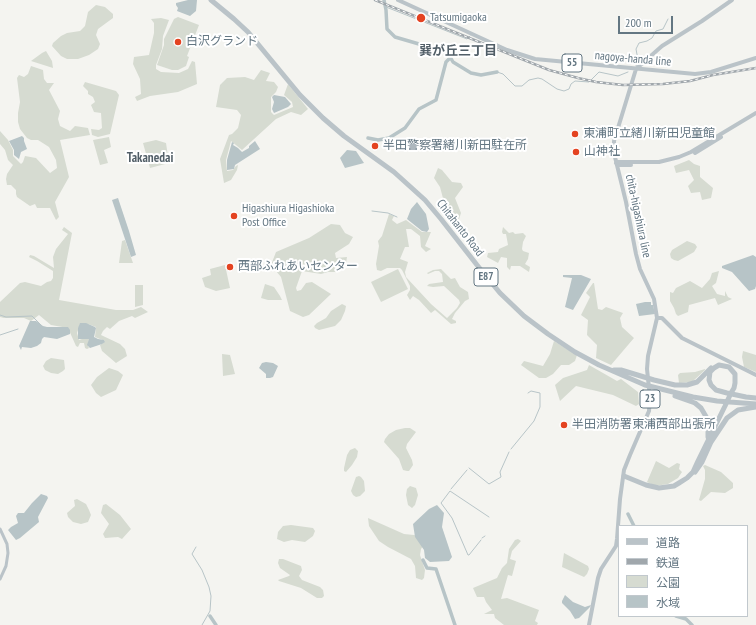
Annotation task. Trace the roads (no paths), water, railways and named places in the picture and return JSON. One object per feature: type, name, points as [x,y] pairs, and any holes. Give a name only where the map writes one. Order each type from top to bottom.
[{"type":"highway","name":"Chitahanto Road","points":[[211,0],[248,32],[311,107],[346,136],[395,170],[426,198],[447,222],[490,277],[526,314],[576,350],[614,370],[645,383]]},
{"type":"highway","name":"Chitahanto Road","points":[[216,0],[250,30],[312,105],[346,136]]},
{"type":"highway","name":"Chitahanto Road","points":[[352,140],[394,172],[424,200],[449,228],[488,279],[524,316],[575,352],[625,377],[645,383]]},
{"type":"highway","points":[[624,476],[646,488],[660,490],[673,488],[688,479],[694,472],[710,441],[736,384],[736,375],[731,366],[723,363],[714,365],[702,378],[692,384],[653,386]]},
{"type":"highway","points":[[732,393],[735,383],[735,374],[725,365],[719,365],[710,372],[709,380],[711,385],[716,390],[756,398]]},
{"type":"highway","points":[[645,383],[695,403],[701,408],[708,420],[710,441]]},
{"type":"highway","points":[[645,383],[707,397],[756,402]]},
{"type":"highway","points":[[710,441],[724,421],[732,413],[738,410],[756,407]]},
{"type":"main road","name":"nagoya-handa line","points":[[398,0],[479,37],[526,56],[551,61],[686,74],[703,74],[756,58]]},
{"type":"main road","points":[[636,69],[662,46],[732,0]]},
{"type":"main road","name":"chita-higashiura line","points":[[636,69],[614,141],[614,153],[626,202],[637,261],[654,299],[657,318]]},
{"type":"main road","points":[[616,163],[659,162],[679,157],[691,152],[756,114]]},
{"type":"main road","points":[[657,318],[662,318],[682,338],[756,375]]},
{"type":"main road","name":"23","points":[[618,525],[620,499],[627,462],[649,411],[650,398],[647,369],[648,356],[657,318]]},
{"type":"main road","name":"23","points":[[589,625],[600,573],[614,550],[618,526]]},
{"type":"main road","points":[[0,529],[7,544],[8,553],[7,563],[0,579]]},
{"type":"water","points":[[188,0],[197,0],[196,11],[190,16],[177,11],[178,8],[176,5],[176,3]]},
{"type":"water","points":[[274,95],[285,97],[291,104],[288,107],[274,113],[272,109],[274,102],[272,97]]},
{"type":"water","points":[[22,136],[27,149],[21,152],[19,159],[14,155],[14,150],[9,141]]},
{"type":"water","points":[[255,141],[260,149],[235,165],[234,169],[227,170],[227,160],[232,142],[234,143],[233,145],[242,152],[249,148],[249,146]]},
{"type":"water","points":[[347,150],[356,151],[364,163],[345,168],[340,158]]},
{"type":"water","points":[[118,198],[136,255],[131,257],[112,200]]},
{"type":"water","points":[[417,202],[426,214],[429,229],[427,232],[422,231],[407,219],[411,209]]},
{"type":"water","points":[[753,255],[756,257],[756,286],[755,289],[749,291],[732,272],[722,268],[722,266]]},
{"type":"water","points":[[563,275],[581,275],[591,279],[573,310],[565,307],[572,278],[563,277]]},
{"type":"water","points":[[651,302],[655,314],[639,316],[636,304]]},
{"type":"water","points":[[30,321],[36,321],[47,327],[68,327],[70,334],[57,339],[44,337],[41,343],[37,346],[31,348],[22,347],[21,350],[19,346]]},
{"type":"water","points":[[80,323],[86,323],[95,327],[94,337],[104,340],[105,342],[90,348],[87,345],[89,339],[78,339],[78,328]]},
{"type":"water","points":[[262,363],[273,363],[278,366],[273,377],[266,378],[266,374],[259,368]]},
{"type":"water","points":[[41,494],[47,496],[48,498],[38,517],[39,522],[16,540],[8,530],[18,523],[16,516],[18,513],[24,513]]},
{"type":"water","points":[[437,505],[444,513],[442,527],[452,557],[449,561],[430,562],[425,558],[424,550],[415,537],[413,524],[429,509]]},
{"type":"water","points":[[565,595],[573,602],[585,607],[591,605],[579,618],[575,619],[562,603]]},
{"type":"waterway","points":[[384,0],[387,29],[395,37],[443,51],[449,55],[453,62],[471,73],[481,75],[497,72]]},
{"type":"waterway","points":[[386,7],[467,39],[470,36]]},
{"type":"waterway","points":[[636,66],[638,60],[636,49],[639,43],[647,41],[652,38],[656,31],[663,29],[668,19]]},
{"type":"waterway","points":[[368,138],[378,140],[389,138],[405,128],[419,109],[436,100],[446,62],[450,58]]},
{"type":"waterway","points":[[497,72],[503,74],[515,86],[522,86],[529,80],[538,78],[557,89],[564,91],[569,89],[571,84],[575,81],[589,82],[599,72],[618,76],[628,72]]},
{"type":"waterway","points":[[372,211],[388,213],[397,217]]},
{"type":"waterway","points":[[0,315],[6,317],[32,316],[41,325]]},
{"type":"waterway","points":[[0,335],[18,329]]},
{"type":"waterway","points":[[511,449],[534,421],[540,407],[540,393],[531,391],[528,393]]},
{"type":"waterway","points":[[469,468],[489,484],[501,477],[500,472],[509,452]]},
{"type":"waterway","points":[[451,489],[467,470]]},
{"type":"waterway","points":[[481,540],[468,555],[452,518],[441,503],[450,491],[489,517]]},
{"type":"waterway","points":[[628,514],[634,525]]},
{"type":"waterway","points":[[196,547],[192,554],[202,570],[211,596],[210,611],[202,625]]},
{"type":"waterway","points":[[423,560],[427,568],[436,569],[455,625]]},
{"type":"waterway","points":[[210,616],[216,625]]},
{"type":"waterway","points":[[679,617],[686,619],[692,625]]},
{"type":"railway","points":[[375,0],[549,70],[596,82],[623,85],[663,84],[690,81],[713,75],[756,68]]},
{"type":"place","name":"Tatsumigaoka","points":[[421,18]]},
{"type":"place","name":"白沢グランド","points":[[178,42]]},
{"type":"place","name":"東浦町立緒川新田児童館","points":[[575,134]]},
{"type":"place","name":"半田警察署緒川新田駐在所","points":[[375,146]]},
{"type":"place","name":"山神社","points":[[576,152]]},
{"type":"place","name":"Higashiura Higashioka Post Office","points":[[234,216]]},
{"type":"place","name":"西部ふれあいセンター","points":[[230,267]]},
{"type":"place","name":"半田消防署東浦西部出張所","points":[[564,425]]},
{"type":"district","name":"巽が丘三丁目","points":[[458,51]]},
{"type":"district","name":"Takanedai","points":[[150,158]]}]
